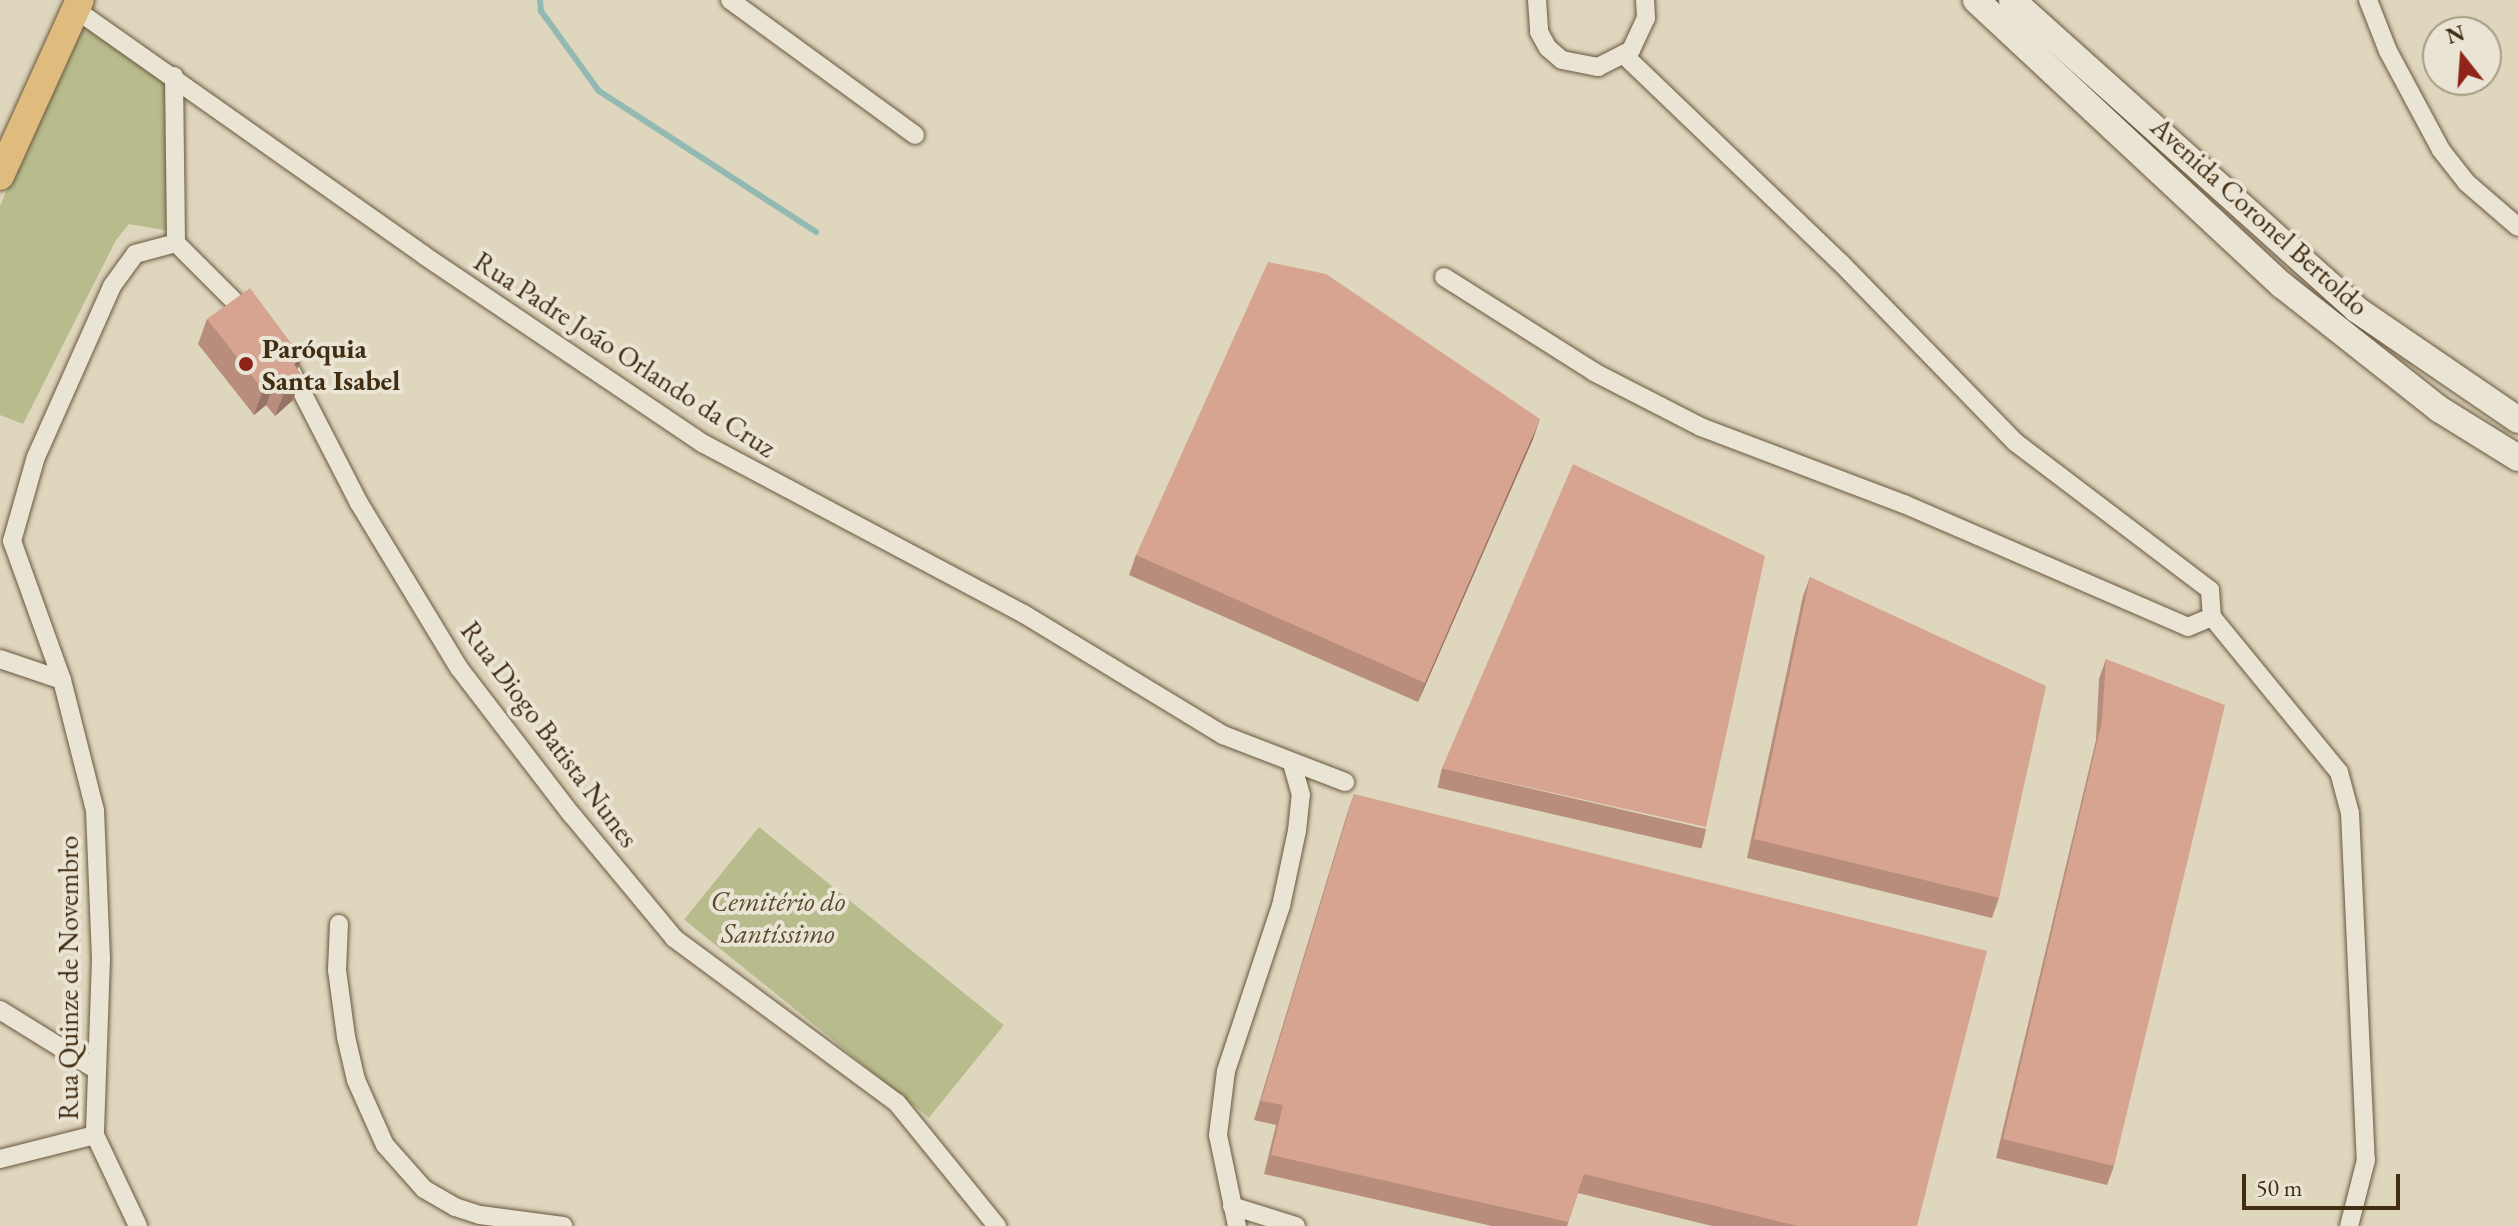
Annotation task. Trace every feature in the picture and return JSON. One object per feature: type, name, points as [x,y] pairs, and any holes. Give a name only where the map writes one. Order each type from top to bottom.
[{"type":"main road","points":[[0,176],[78,5]]},
{"type":"street","points":[[730,0],[915,135]]},
{"type":"street","points":[[1537,0],[1539,32],[1562,60],[1598,67],[1624,55],[1641,35],[1645,0]]},
{"type":"street","name":"Avenida Coronel Bertoldo","points":[[1976,0],[2282,285],[2439,409],[2518,458]]},
{"type":"street","name":"Avenida Coronel Bertoldo","points":[[2012,0],[2356,309],[2518,420]]},
{"type":"street","points":[[2368,0],[2388,51],[2441,150],[2467,183],[2518,227]]},
{"type":"street","name":"Rua Padre João Orlando da Cruz","points":[[78,5],[425,256],[704,444],[1024,614],[1223,735],[1345,782]]},
{"type":"street","points":[[2053,70],[2070,50]]},
{"type":"street","points":[[1624,55],[1840,262],[2015,442],[2210,590],[2212,617],[2324,752],[2346,792],[2366,1160],[2349,1226]]},
{"type":"street","points":[[6,541],[36,457],[112,286],[135,254],[176,243],[174,76]]},
{"type":"street","name":"Rua Diogo Batista Nunes","points":[[176,243],[269,339],[314,407],[359,503],[459,668],[674,938],[897,1103],[924,1129],[997,1226]]},
{"type":"street","points":[[1444,277],[1594,372],[1701,427],[1904,504],[2188,627],[2212,617]]},
{"type":"street","name":"Rua Quinze de Novembro","points":[[6,541],[62,680],[95,810],[100,856],[95,1135],[138,1226]]},
{"type":"street","points":[[0,659],[62,680]]},
{"type":"street","points":[[1237,1226],[1218,1135],[1224,1087],[1291,861],[1301,795],[1292,763]]},
{"type":"street","points":[[339,924],[337,970],[346,1037],[369,1114],[391,1153],[424,1189],[455,1207],[480,1215],[563,1226]]},
{"type":"street","points":[[0,1010],[95,1069]]},
{"type":"street","points":[[0,1159],[95,1135]]},
{"type":"street","points":[[1232,1206],[1296,1226]]},
{"type":"green space","points":[[80,20],[172,77],[170,231],[129,224],[116,240],[23,424],[0,415],[0,206]]},
{"type":"green space","name":"Cemitério do Santíssimo","points":[[759,827],[1004,1025],[929,1118],[684,919]]},
{"type":"building","points":[[1268,262],[1326,274],[1540,419],[1425,683],[1136,555]]},
{"type":"building","points":[[250,288],[302,358],[294,364],[302,375],[285,391],[275,380],[263,390],[207,319]]},
{"type":"building","points":[[1573,464],[1765,556],[1706,827],[1442,768]]},
{"type":"building","points":[[1810,577],[2046,686],[1999,898],[1754,839]]},
{"type":"building","points":[[2106,659],[2225,705],[2114,1166],[2003,1139],[2102,721]]},
{"type":"building","points":[[1354,794],[1987,951],[1917,1226],[1798,1226],[1584,1174],[1568,1222],[1271,1155],[1283,1105],[1261,1101]]},
{"type":"waterway","points":[[540,0],[541,11],[599,91],[816,232]]},
{"type":"place","name":"Paróquia Santa Isabel","points":[[246,364]]}]
